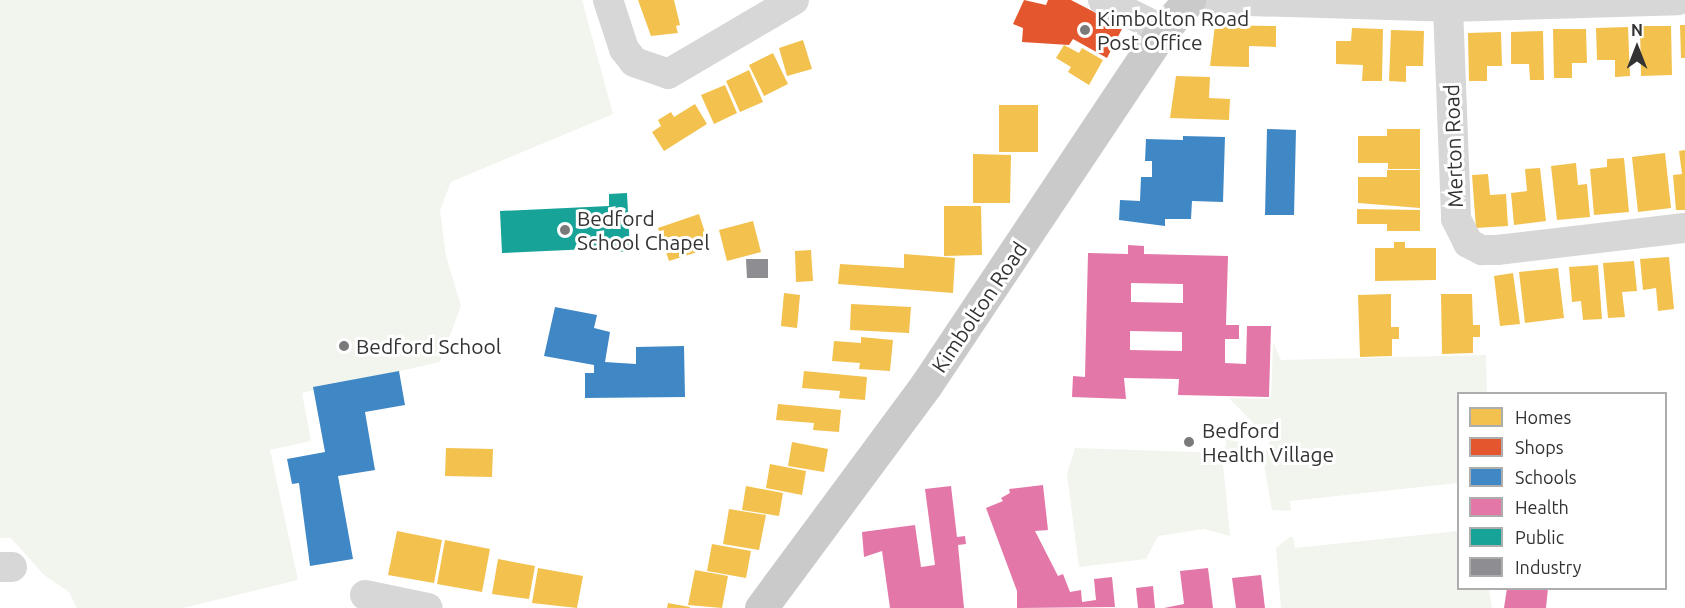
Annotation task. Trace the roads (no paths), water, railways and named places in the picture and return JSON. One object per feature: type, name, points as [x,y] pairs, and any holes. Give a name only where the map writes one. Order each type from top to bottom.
[{"type":"main road","name":"Kimbolton Road","points":[[761,608],[926,385],[1163,30],[1189,0]]},
{"type":"street","points":[[608,0],[624,49],[634,62],[668,74],[794,0]]},
{"type":"street","points":[[1103,0],[1163,30]]},
{"type":"street","points":[[1217,0],[1448,7],[1678,0]]},
{"type":"street","name":"Merton Road","points":[[1448,7],[1456,219],[1468,243],[1482,250],[1497,250],[1685,228]]},
{"type":"street","points":[[366,596],[428,608]]},
{"type":"place","name":"Kimbolton Road Post Office","points":[[1085,30]]},
{"type":"place","name":"Bedford School Chapel","points":[[565,230]]},
{"type":"place","name":"Bedford School","points":[[344,346]]},
{"type":"place","name":"Bedford Health Village","points":[[1189,442]]}]
